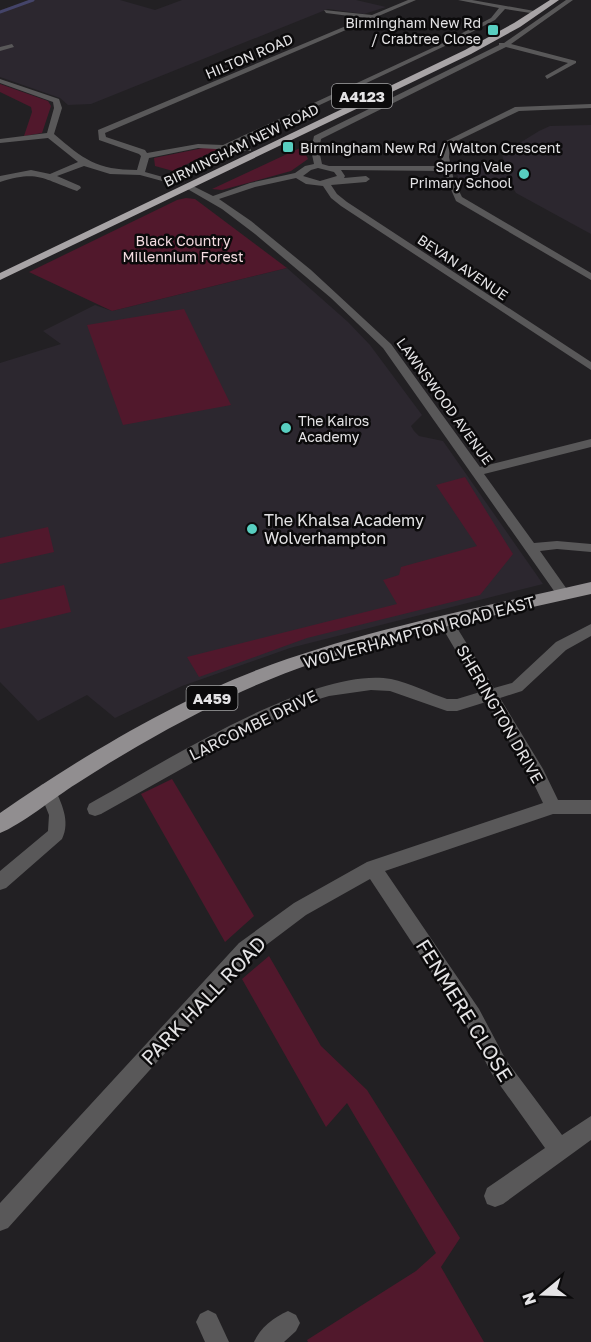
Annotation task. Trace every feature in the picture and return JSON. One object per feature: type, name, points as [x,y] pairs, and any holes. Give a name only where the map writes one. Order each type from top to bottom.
[{"type":"highway","name":"BIRMINGHAM NEW ROAD","points":[[0,277],[490,41],[533,12],[545,0]]},
{"type":"highway","name":"BIRMINGHAM NEW ROAD","points":[[0,267],[449,55],[555,0]]},
{"type":"highway","points":[[174,183],[188,187]]},
{"type":"main road","name":"WOLVERHAMPTON ROAD EAST","points":[[0,824],[47,790],[120,747],[232,688],[303,662],[446,622],[591,588]]},
{"type":"street","name":"HILTON ROAD","points":[[145,156],[141,152],[102,138],[101,132],[413,0]]},
{"type":"street","points":[[461,0],[533,12]]},
{"type":"street","points":[[318,166],[315,150],[317,138],[505,45],[527,32],[570,0]]},
{"type":"street","points":[[226,146],[445,44],[493,19],[504,7]]},
{"type":"street","points":[[326,11],[372,17]]},
{"type":"street","points":[[490,41],[574,62],[548,74]]},
{"type":"street","points":[[0,49],[12,45]]},
{"type":"street","points":[[0,81],[56,101],[58,105],[50,135]]},
{"type":"street","points":[[591,105],[535,107],[506,113],[447,143],[444,151],[447,169],[456,195],[465,203],[591,277]]},
{"type":"street","points":[[0,141],[50,135],[83,163],[107,173],[140,173],[174,183]]},
{"type":"street","points":[[140,173],[145,156],[186,147],[226,146],[248,149]]},
{"type":"street","points":[[51,176],[83,163]]},
{"type":"street","points":[[214,198],[253,185],[299,175],[303,169],[318,166],[447,169]]},
{"type":"street","points":[[331,182],[341,174],[332,168]]},
{"type":"street","points":[[0,180],[26,171],[38,171],[77,188]]},
{"type":"street","points":[[299,175],[306,182],[375,179]]},
{"type":"street","points":[[439,180],[450,180]]},
{"type":"street","name":"BEVAN AVENUE","points":[[331,182],[334,196],[344,204],[591,368]]},
{"type":"street","name":"LAWNSWOOD AVENUE","points":[[188,187],[214,198],[251,226],[357,315],[390,349],[564,595]]},
{"type":"street","points":[[477,472],[591,443]]},
{"type":"street","points":[[531,548],[557,545],[591,548]]},
{"type":"street","name":"SHERINGTON DRIVE","points":[[446,622],[537,774],[553,807]]},
{"type":"street","name":"LARCOMBE DRIVE","points":[[95,809],[213,743],[304,698],[328,690],[371,684],[391,685],[447,705],[457,705],[490,697],[517,687],[548,657],[591,629]]},
{"type":"street","points":[[0,882],[56,834],[57,815],[47,790]]},
{"type":"street","name":"PARK HALL ROAD","points":[[0,1220],[246,949],[300,909],[373,868],[419,851],[553,807],[591,807]]},
{"type":"street","name":"FENMERE CLOSE","points":[[373,868],[472,1016],[499,1067],[560,1150]]},
{"type":"street","points":[[495,1196],[591,1127]]},
{"type":"street","points":[[266,1342],[288,1323]]},
{"type":"shaded area","points":[[33,0],[120,0],[155,10],[182,0],[356,0],[386,7],[364,14],[328,9],[91,104],[68,105],[60,98],[0,77],[0,10]]},
{"type":"shaded area","name":"Spring Vale Primary School","points":[[591,125],[591,234],[516,193],[510,183],[460,184],[455,166],[505,166],[502,154],[539,131],[550,126]]},
{"type":"shaded area","name":"The Khalsa Academy Wolverhampton","points":[[287,268],[348,322],[370,345],[422,415],[411,426],[414,431],[419,436],[443,441],[543,584],[290,648],[182,686],[115,718],[87,695],[38,721],[0,682],[0,363],[61,344],[43,331],[95,305],[112,311]]},
{"type":"green space","points":[[0,84],[48,101],[51,106],[42,133],[24,136],[32,112],[31,107],[0,92]]},
{"type":"green space","name":"Black Country Millennium Forest","points":[[302,147],[308,159],[291,171],[222,190],[212,189]]},
{"type":"green space","points":[[203,148],[220,148],[173,171],[155,166],[154,158]]},
{"type":"green space","name":"Black Country Millennium Forest","points":[[195,199],[287,268],[112,311],[29,272],[177,200]]},
{"type":"green space","points":[[184,309],[231,405],[123,425],[87,325]]},
{"type":"green space","points":[[465,477],[513,554],[480,595],[307,638],[199,677],[187,657],[397,604],[383,580],[399,575],[401,567],[477,546],[436,485]]},
{"type":"green space","points":[[48,527],[54,552],[0,564],[0,538]]},
{"type":"green space","points":[[64,585],[71,612],[0,629],[0,600]]},
{"type":"green space","points":[[172,779],[254,916],[225,942],[141,794]]},
{"type":"green space","points":[[269,956],[321,1046],[367,1090],[460,1238],[441,1267],[484,1342],[308,1342],[307,1340],[416,1271],[436,1253],[347,1103],[326,1127],[242,979]]},
{"type":"waterway","points":[[0,12],[33,0]]},
{"type":"place","name":"Birmingham New Rd / Crabtree Close","points":[[493,30]]},
{"type":"place","name":"Birmingham New Rd / Walton Crescent","points":[[288,147]]},
{"type":"place","name":"Spring Vale Primary School","points":[[524,174]]},
{"type":"place","name":"The Kairos Academy","points":[[286,428]]},
{"type":"place","name":"The Khalsa Academy Wolverhampton","points":[[252,529]]}]
